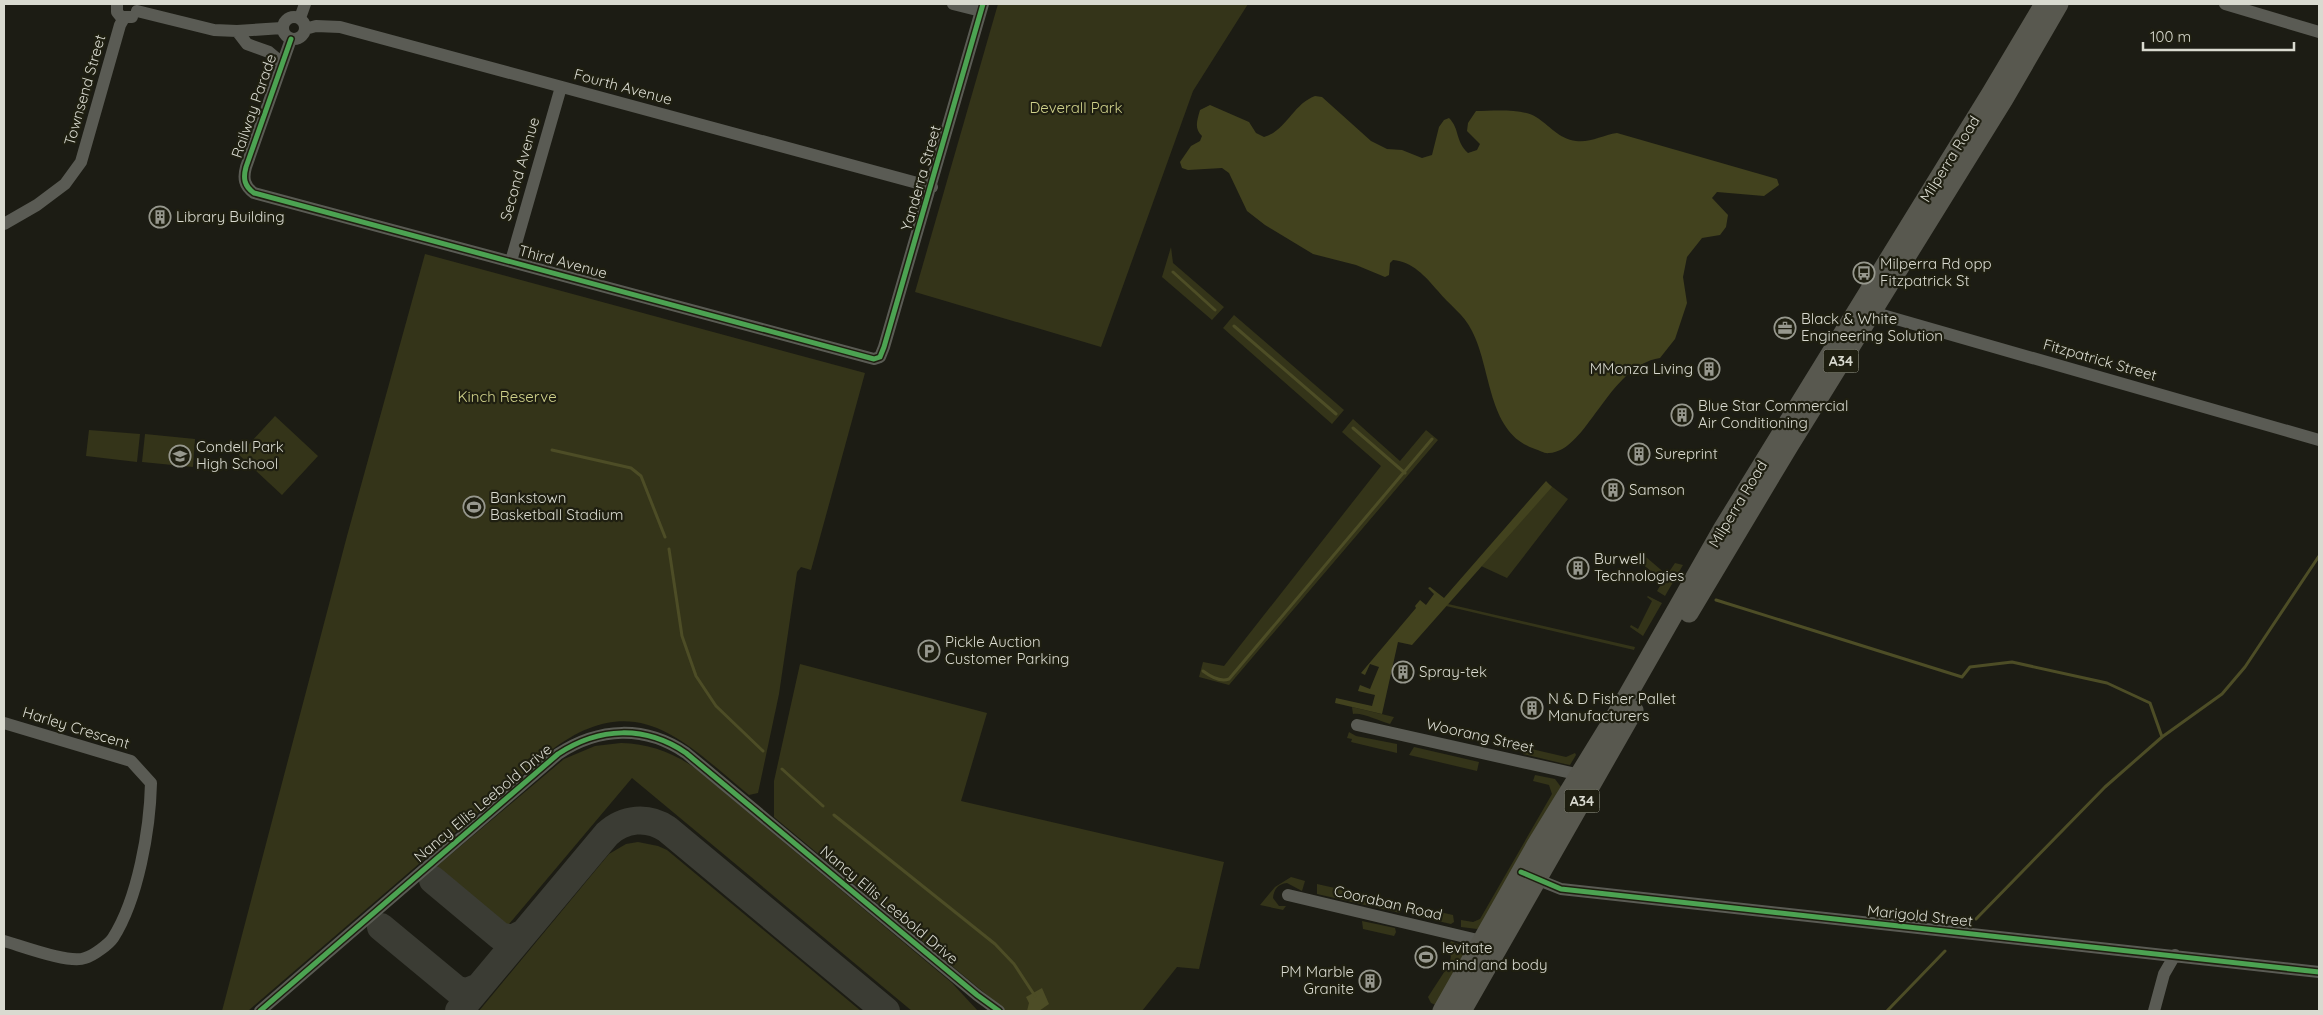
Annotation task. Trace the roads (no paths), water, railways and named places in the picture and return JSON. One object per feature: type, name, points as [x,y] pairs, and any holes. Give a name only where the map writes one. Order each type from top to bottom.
[{"type":"highway","name":"Milperra Road","points":[[1588,777],[1723,528],[2044,4]]},
{"type":"highway","name":"Milperra Road","points":[[1462,1011],[1530,876],[1588,777],[1739,528],[2004,99],[2059,4]]},
{"type":"highway","name":"Milperra Road","points":[[1442,1011],[1482,941],[1530,876]]},
{"type":"street","points":[[116,4],[118,15],[124,18],[131,18],[137,7],[200,27],[237,31],[282,28]]},
{"type":"street","points":[[303,23],[293,16],[286,19],[282,28],[285,35],[291,39],[300,37],[303,23],[305,4]]},
{"type":"street","points":[[953,4],[982,8]]},
{"type":"street","points":[[2225,4],[2319,32]]},
{"type":"street","name":"Yanderra Street","points":[[879,358],[882,354],[932,187],[982,8]]},
{"type":"street","name":"Townsend Street","points":[[4,224],[37,205],[66,184],[81,162],[120,26],[124,18]]},
{"type":"street","name":"Fourth Avenue","points":[[303,23],[316,26],[340,27],[932,187]]},
{"type":"street","points":[[237,31],[247,44],[269,52],[282,64]]},
{"type":"street","name":"Railway Parade","points":[[244,181],[246,167],[291,39]]},
{"type":"street","name":"Second Avenue","points":[[511,261],[561,87]]},
{"type":"street","name":"Third Avenue","points":[[244,181],[250,190],[259,195],[511,261],[868,359],[879,358]]},
{"type":"street","name":"Fitzpatrick Street","points":[[1872,312],[2319,440]]},
{"type":"street","name":"Harley Crescent","points":[[4,723],[131,761],[151,784],[150,820],[134,885],[129,904],[112,940],[85,958],[59,957],[4,941]]},
{"type":"street","name":"Woorang Street","points":[[1357,725],[1588,777]]},
{"type":"street","name":"Nancy Ellis Leebold Drive","points":[[260,1011],[558,754],[589,737],[626,732],[658,738],[686,753],[977,996],[999,1011]]},
{"type":"street","name":"Marigold Street","points":[[1530,876],[1561,889],[2319,972]]},
{"type":"street","name":"Cooraban Road","points":[[1288,896],[1482,941]]},
{"type":"street","points":[[2154,1011],[2164,974],[2175,956]]},
{"type":"street","name":"Nancy Ellis Leebold Drive","points":[[977,996],[985,1011]]},
{"type":"waterway","points":[[1173,272],[1215,310]]},
{"type":"waterway","points":[[1234,326],[1336,414]]},
{"type":"waterway","points":[[1353,428],[1405,473]]},
{"type":"waterway","points":[[1203,671],[1216,678],[1229,679],[1432,439]]},
{"type":"waterway","points":[[552,450],[631,468],[641,476],[665,537]]},
{"type":"waterway","points":[[669,549],[682,636],[696,676],[716,706],[763,751]]},
{"type":"waterway","points":[[1976,919],[2105,787],[2162,737],[2222,694],[2245,667],[2319,556]]},
{"type":"waterway","points":[[1716,600],[1962,677],[1970,667],[2012,662],[2107,683],[2150,703],[2162,737]]},
{"type":"waterway","points":[[782,769],[823,806]]},
{"type":"waterway","points":[[834,815],[995,944],[1014,964],[1035,996]]},
{"type":"waterway","points":[[1887,1011],[1945,951]]},
{"type":"place","name":"Library Building","points":[[160,217]]},
{"type":"place","name":"Milperra Rd opp Fitzpatrick St","points":[[1864,273]]},
{"type":"place","name":"Black & White Engineering Solution","points":[[1785,328]]},
{"type":"place","name":"MMonza Living","points":[[1709,369]]},
{"type":"place","name":"Blue Star Commercial Air Conditioning","points":[[1682,415]]},
{"type":"place","name":"Sureprint","points":[[1639,454]]},
{"type":"place","name":"Condell Park High School","points":[[180,456]]},
{"type":"place","name":"Samson","points":[[1613,490]]},
{"type":"place","name":"Bankstown Basketball Stadium","points":[[474,507]]},
{"type":"place","name":"Burwell Technologies","points":[[1578,568]]},
{"type":"place","name":"Pickle Auction Customer Parking","points":[[929,651]]},
{"type":"place","name":"Spray-tek","points":[[1403,672]]},
{"type":"place","name":"N & D Fisher Pallet Manufacturers","points":[[1532,708]]},
{"type":"place","name":"levitate mind and body","points":[[1426,957]]},
{"type":"place","name":"PM Marble Granite","points":[[1370,981]]},
{"type":"park label","name":"Deverall Park","points":[[1076,108]]},
{"type":"park label","name":"Kinch Reserve","points":[[507,397]]}]
